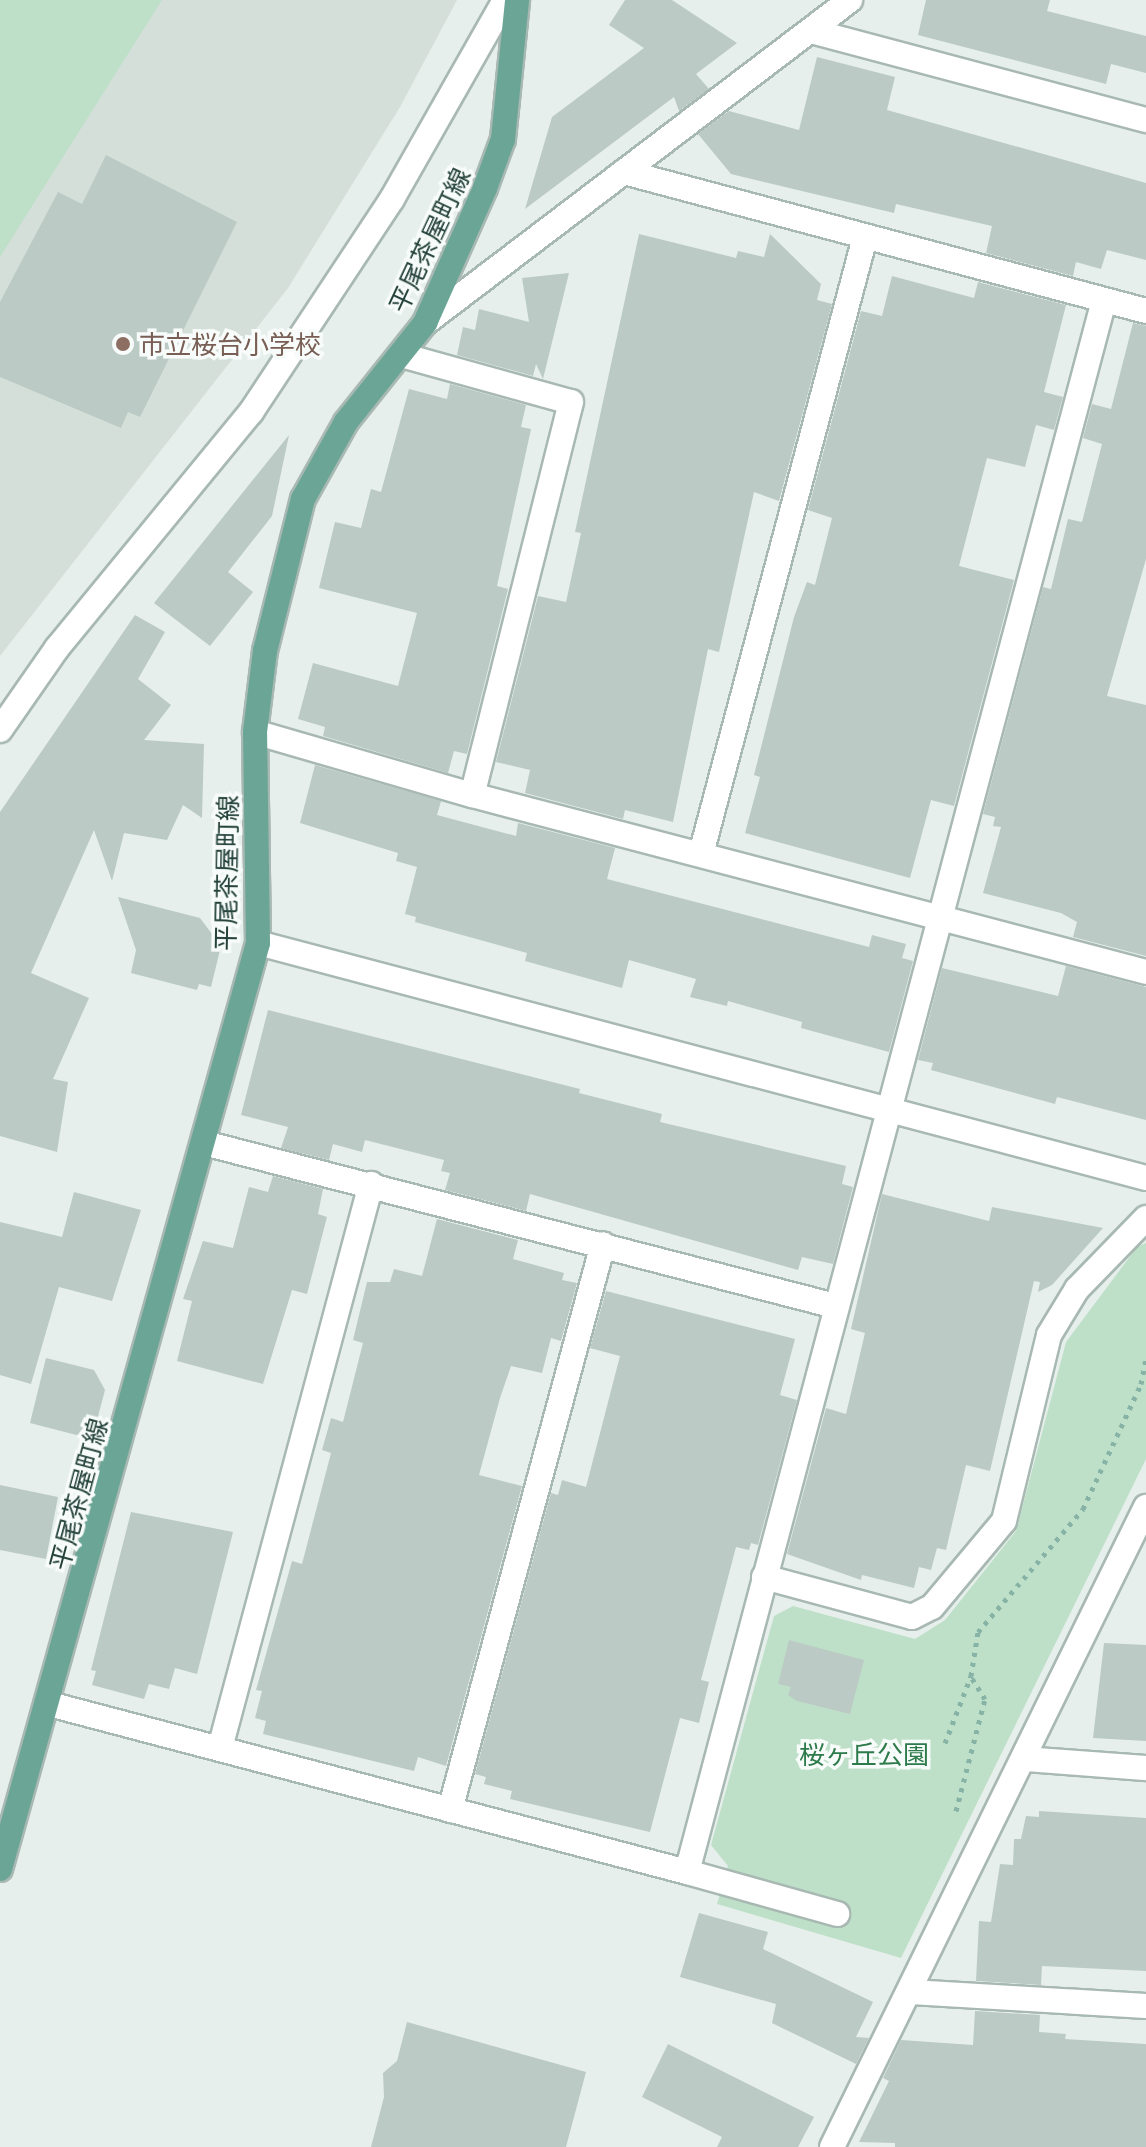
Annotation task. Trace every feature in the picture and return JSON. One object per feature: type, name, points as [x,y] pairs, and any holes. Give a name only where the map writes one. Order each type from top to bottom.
[{"type":"main road","name":"平尾茶屋町線","points":[[0,1869],[49,1704],[258,943],[255,732],[265,651],[303,499],[346,422],[425,323],[503,139],[517,0]]},
{"type":"street","points":[[0,730],[57,648],[251,412],[392,199],[505,0]]},
{"type":"street","points":[[425,323],[850,0]]},
{"type":"street","points":[[811,31],[1146,120]]},
{"type":"street","points":[[624,172],[1146,311]]},
{"type":"street","points":[[701,854],[865,237]]},
{"type":"street","points":[[687,1872],[1104,300]]},
{"type":"street","points":[[401,355],[571,402],[472,795]]},
{"type":"street","points":[[255,732],[472,795],[1146,972]]},
{"type":"street","points":[[258,943],[1146,1178]]},
{"type":"street","points":[[204,1143],[835,1306]]},
{"type":"street","points":[[220,1748],[371,1184]]},
{"type":"street","points":[[764,1577],[912,1617],[932,1607],[1004,1521],[1049,1335],[1077,1289],[1146,1218]]},
{"type":"street","points":[[450,1810],[603,1244]]},
{"type":"street","points":[[832,2147],[1140,1533],[1146,1507]]},
{"type":"street","points":[[49,1704],[837,1914]]},
{"type":"street","points":[[1025,1759],[1146,1768]]},
{"type":"street","points":[[911,1992],[1146,2006]]},
{"type":"path","points":[[945,1743],[971,1676],[978,1632],[1083,1509],[1141,1384],[1146,1358]]},
{"type":"path","points":[[971,1676],[985,1699],[953,1822],[983,1846]]},
{"type":"shaded area","name":"市立桜台小学校","points":[[0,0],[457,0],[400,107],[288,288],[0,656]]},
{"type":"green space","points":[[0,0],[162,0],[0,257]]},
{"type":"green space","name":"桜ヶ丘公園","points":[[1146,1243],[1146,1459],[901,1958],[717,1904],[728,1866],[711,1845],[774,1616],[793,1606],[915,1639],[945,1620],[1016,1531],[1066,1342],[1137,1247]]},
{"type":"building","points":[[625,0],[672,0],[737,43],[696,74],[709,89],[679,111],[674,97],[525,209],[552,117],[644,48],[609,25]]},
{"type":"building","points":[[926,0],[1050,0],[1047,11],[1146,36],[1146,73],[1111,64],[1106,84],[918,35]]},
{"type":"building","points":[[817,57],[895,77],[887,110],[1146,183],[1146,260],[1107,250],[1101,269],[1076,262],[1073,276],[986,253],[992,226],[896,204],[894,213],[731,174],[698,134],[729,111],[799,130]]},
{"type":"building","points":[[106,155],[237,222],[140,417],[128,412],[121,428],[0,377],[0,302],[58,192],[82,204]]},
{"type":"building","points":[[639,234],[736,258],[738,251],[764,257],[770,234],[821,284],[817,300],[832,304],[779,501],[754,492],[719,652],[708,649],[673,822],[625,810],[623,819],[525,793],[530,770],[496,762],[538,596],[566,602],[581,533],[575,532]]},
{"type":"building","points":[[569,273],[543,379],[536,364],[533,376],[457,355],[463,327],[475,330],[479,309],[529,322],[522,278]]},
{"type":"building","points":[[892,276],[974,298],[978,282],[1066,305],[1044,392],[1063,397],[1054,430],[1036,425],[1025,467],[987,458],[959,566],[1014,580],[954,806],[931,800],[910,878],[745,833],[760,777],[754,775],[794,617],[807,582],[815,585],[832,518],[808,510],[861,311],[882,316]]},
{"type":"building","points":[[1133,323],[1146,326],[1146,559],[1107,696],[1146,705],[1146,956],[1073,937],[1077,922],[1061,913],[983,893],[1001,827],[993,826],[995,817],[983,814],[1043,587],[1051,589],[1068,519],[1082,522],[1102,444],[1083,438],[1092,404],[1111,409]]},
{"type":"building","points":[[450,384],[526,405],[521,427],[531,429],[497,586],[508,589],[467,754],[454,751],[448,773],[323,736],[325,727],[298,719],[313,663],[398,686],[417,613],[319,588],[335,522],[361,528],[371,489],[381,492],[409,389],[447,399]]},
{"type":"building","points":[[289,435],[272,516],[228,572],[253,592],[210,646],[154,603]]},
{"type":"building","points":[[135,615],[165,632],[138,679],[171,705],[144,740],[204,744],[202,818],[183,805],[167,840],[124,833],[112,881],[94,830],[31,973],[89,998],[53,1079],[68,1082],[57,1152],[0,1136],[0,812]]},
{"type":"building","points":[[315,765],[441,801],[437,815],[516,836],[518,823],[615,848],[607,879],[869,947],[872,935],[906,944],[902,958],[913,961],[889,1052],[801,1028],[802,1022],[728,1001],[727,1006],[690,997],[696,979],[629,960],[622,988],[525,961],[527,953],[415,922],[416,917],[405,914],[417,867],[396,861],[398,853],[300,823]]},
{"type":"building","points":[[118,897],[200,918],[221,946],[211,987],[199,984],[197,990],[131,973],[136,950]]},
{"type":"building","points":[[1066,966],[1146,987],[1146,1120],[1057,1097],[1055,1104],[931,1070],[933,1063],[918,1060],[942,968],[1058,996]]},
{"type":"building","points":[[268,1010],[580,1089],[579,1093],[662,1114],[660,1122],[846,1166],[842,1184],[853,1187],[833,1264],[802,1257],[798,1270],[530,1194],[526,1211],[445,1190],[450,1173],[441,1171],[444,1160],[365,1140],[362,1152],[333,1144],[329,1160],[281,1148],[288,1127],[241,1115]]},
{"type":"building","points":[[273,1176],[323,1189],[318,1214],[327,1217],[307,1294],[292,1290],[263,1384],[177,1361],[192,1301],[183,1299],[203,1241],[233,1248],[249,1187],[268,1192]]},
{"type":"building","points":[[74,1192],[141,1210],[112,1301],[59,1287],[31,1384],[0,1375],[0,1222],[62,1237]]},
{"type":"building","points":[[882,1194],[989,1221],[992,1207],[1103,1228],[1052,1285],[1038,1292],[1040,1282],[1034,1281],[990,1471],[966,1465],[946,1550],[937,1548],[931,1570],[919,1567],[914,1588],[862,1575],[861,1580],[787,1554],[826,1408],[846,1414],[865,1333],[851,1329]]},
{"type":"building","points":[[437,1219],[518,1240],[513,1259],[564,1273],[562,1280],[577,1283],[561,1341],[551,1338],[542,1373],[511,1366],[500,1398],[479,1475],[522,1486],[446,1766],[418,1757],[414,1771],[263,1734],[266,1721],[255,1718],[262,1691],[256,1690],[292,1561],[302,1564],[331,1453],[322,1450],[331,1418],[343,1422],[363,1343],[353,1340],[367,1282],[390,1282],[394,1269],[422,1276]]},
{"type":"building","points":[[606,1291],[795,1339],[780,1395],[797,1400],[758,1545],[751,1543],[749,1550],[736,1547],[701,1680],[709,1682],[699,1723],[680,1718],[650,1832],[510,1799],[512,1791],[484,1784],[486,1777],[475,1774],[551,1493],[558,1495],[562,1480],[586,1487],[620,1356],[590,1348]]},
{"type":"building","points":[[46,1358],[94,1370],[105,1390],[92,1439],[30,1423]]},
{"type":"building","points":[[0,1485],[58,1497],[46,1559],[0,1550]]},
{"type":"building","points":[[131,1512],[233,1532],[197,1674],[175,1668],[169,1689],[149,1684],[144,1699],[92,1685],[96,1671],[91,1670]]},
{"type":"building","points":[[789,1640],[864,1660],[850,1714],[797,1701],[788,1695],[791,1687],[778,1684]]},
{"type":"building","points":[[1104,1643],[1146,1645],[1146,1741],[1093,1738]]},
{"type":"building","points":[[1039,1811],[1146,1818],[1146,1971],[1042,1966],[1041,1985],[976,1981],[979,1921],[991,1922],[1000,1864],[1013,1865],[1014,1839],[1021,1839],[1026,1816],[1039,1817]]},
{"type":"building","points":[[699,1913],[768,1932],[763,1949],[873,2002],[856,2037],[869,2038],[856,2064],[772,2023],[776,2004],[680,1977]]},
{"type":"building","points":[[975,2011],[1040,2015],[1039,2032],[1066,2034],[1065,2039],[1146,2044],[1146,2147],[895,2147],[895,2143],[859,2142],[889,2081],[883,2078],[901,2040],[973,2045]]},
{"type":"building","points":[[407,2022],[586,2072],[566,2147],[371,2147],[384,2097],[383,2073],[397,2061]]},
{"type":"building","points":[[668,2044],[814,2117],[798,2147],[717,2147],[722,2137],[642,2097]]},
{"type":"place","name":"市立桜台小学校","points":[[123,344]]}]
